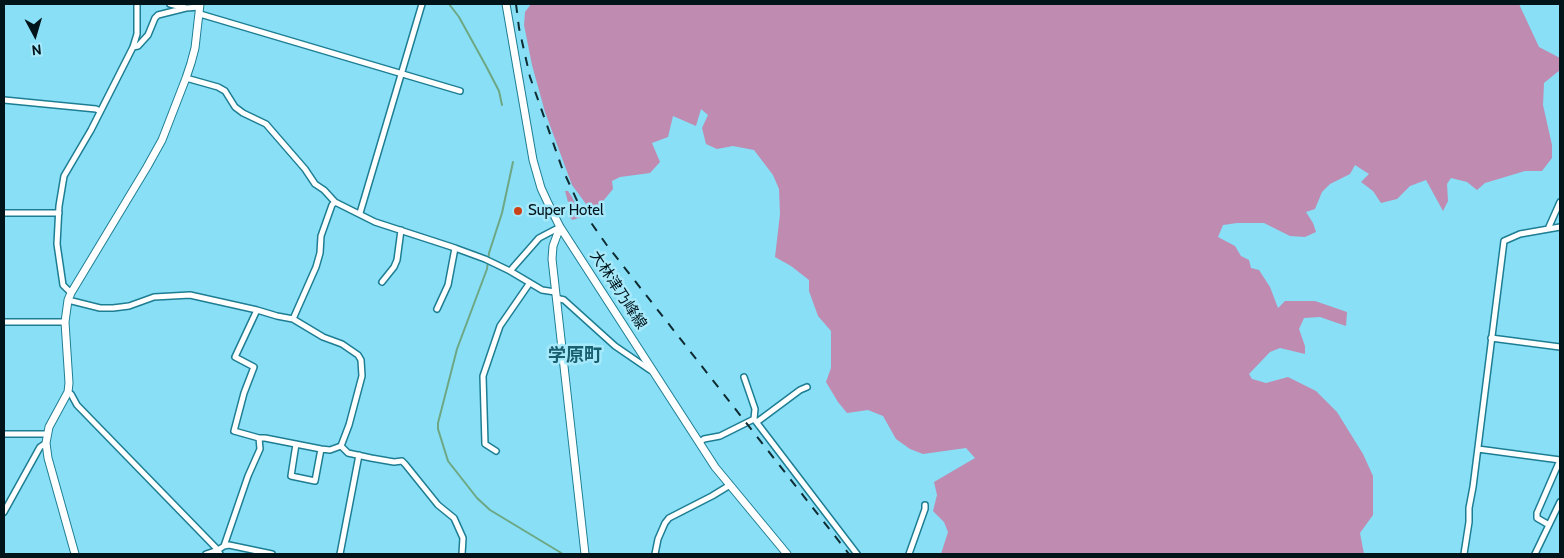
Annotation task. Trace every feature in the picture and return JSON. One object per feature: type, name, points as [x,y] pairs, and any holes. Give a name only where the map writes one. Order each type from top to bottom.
[{"type":"street","points":[[137,4],[137,34],[133,47],[64,176],[57,235],[63,285],[69,297],[100,308],[129,306],[154,297],[190,296],[258,310],[293,319],[323,337],[342,344],[358,355],[361,360],[362,376],[349,425],[341,446],[330,450],[321,449],[259,438],[234,431],[244,393],[254,367],[235,356],[258,310]]},
{"type":"street","points":[[170,4],[186,8],[200,8],[401,74],[460,91]]},
{"type":"street","points":[[360,213],[422,4]]},
{"type":"street","name":"大林津乃峰線","points":[[506,4],[534,160],[541,188],[560,227],[715,466],[787,554]]},
{"type":"street","points":[[133,47],[138,46],[148,35],[158,15],[186,8]]},
{"type":"street","points":[[75,554],[48,458],[46,443],[48,434],[68,392],[69,365],[65,322],[69,297],[162,140],[186,78],[195,48],[200,8]]},
{"type":"street","points":[[186,78],[218,87],[225,91],[243,114],[266,124],[305,169],[315,184],[324,190],[335,202],[375,222],[455,248],[510,271],[529,284],[564,300],[615,346],[655,372]]},
{"type":"street","points":[[4,100],[96,109],[100,111]]},
{"type":"street","points":[[293,319],[316,267],[320,253],[321,236],[332,205],[335,202]]},
{"type":"street","points":[[1548,229],[1560,202]]},
{"type":"street","points":[[4,213],[59,213]]},
{"type":"street","points":[[510,271],[539,238],[560,227]]},
{"type":"street","points":[[560,227],[552,252],[555,295],[585,554]]},
{"type":"street","points":[[1464,554],[1504,241],[1520,234],[1560,227]]},
{"type":"street","points":[[382,282],[397,260],[401,230]]},
{"type":"street","points":[[437,309],[448,285],[455,248]]},
{"type":"street","points":[[496,451],[485,444],[483,376],[500,326],[529,284]]},
{"type":"street","points":[[4,322],[65,322]]},
{"type":"street","points":[[1492,338],[1560,347]]},
{"type":"street","points":[[744,377],[755,410],[756,421],[857,554]]},
{"type":"street","points":[[700,442],[756,421],[806,387]]},
{"type":"street","points":[[68,392],[77,405],[219,552]]},
{"type":"street","points":[[4,434],[48,434]]},
{"type":"street","points":[[206,554],[219,552],[224,546],[248,476],[260,449],[259,438]]},
{"type":"street","points":[[4,512],[40,447],[46,443]]},
{"type":"street","points":[[296,444],[291,476],[314,481],[321,449]]},
{"type":"street","points":[[341,446],[348,453],[394,462],[402,461],[438,505],[454,518],[463,538],[462,554]]},
{"type":"street","points":[[1478,449],[1560,460],[1537,513],[1537,518],[1549,525]]},
{"type":"street","points":[[340,554],[359,455]]},
{"type":"street","points":[[656,554],[658,539],[669,518],[730,485]]},
{"type":"street","points":[[1534,554],[1560,502]]},
{"type":"street","points":[[909,554],[925,505]]},
{"type":"street","points":[[224,546],[229,545],[272,554]]},
{"type":"shaded area","points":[[531,4],[1519,4],[1539,47],[1560,58],[1560,70],[1544,83],[1543,105],[1552,145],[1552,158],[1542,171],[1525,171],[1485,183],[1477,190],[1467,182],[1451,178],[1447,184],[1448,201],[1443,211],[1426,180],[1410,186],[1397,199],[1381,203],[1373,191],[1361,182],[1369,174],[1355,165],[1350,174],[1330,184],[1322,192],[1315,209],[1306,212],[1316,232],[1305,237],[1290,236],[1264,223],[1223,225],[1218,237],[1235,246],[1241,256],[1249,260],[1251,268],[1259,270],[1270,287],[1278,308],[1285,301],[1315,301],[1347,312],[1346,326],[1320,317],[1304,318],[1299,329],[1305,346],[1305,354],[1280,348],[1270,352],[1249,374],[1252,379],[1266,383],[1288,377],[1316,391],[1337,412],[1363,454],[1373,476],[1373,515],[1360,533],[1364,554],[941,554],[948,532],[944,522],[933,511],[937,495],[934,482],[975,458],[966,448],[923,454],[910,449],[896,439],[883,416],[868,410],[847,413],[838,402],[826,382],[831,368],[831,331],[818,316],[809,291],[809,280],[791,266],[775,257],[780,214],[779,189],[773,175],[754,150],[733,146],[717,149],[706,144],[702,128],[708,115],[701,109],[696,126],[673,116],[668,137],[652,143],[660,162],[650,173],[620,177],[612,181],[613,189],[599,206],[586,204],[572,185],[545,112],[532,65],[524,25],[525,12]]},
{"type":"shaded area","points":[[565,191],[568,191],[572,197],[581,217],[573,220],[569,217]]},
{"type":"waterway","points":[[449,4],[459,17],[486,66],[499,91],[502,105]]},
{"type":"waterway","points":[[513,162],[502,213],[489,253],[487,269],[457,349],[438,429],[448,461],[477,498],[490,510],[563,554]]},
{"type":"railway","points":[[516,4],[519,28],[530,77],[562,168],[580,207],[606,244],[849,554]]},
{"type":"place","name":"Super Hotel","points":[[518,211]]},
{"type":"district","name":"学原町","points":[[575,356]]}]
